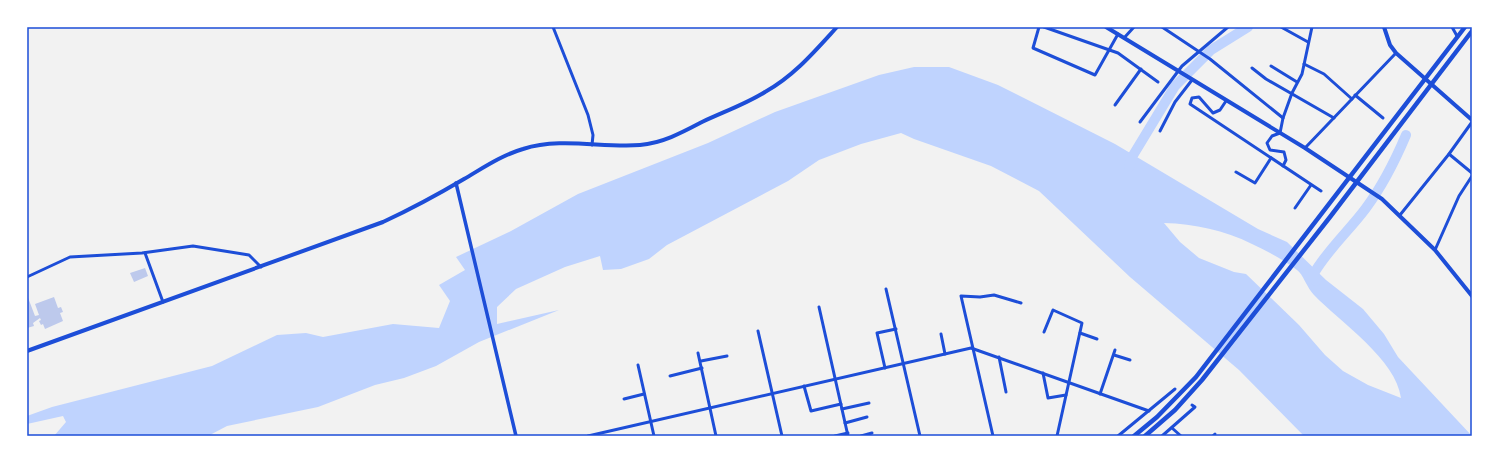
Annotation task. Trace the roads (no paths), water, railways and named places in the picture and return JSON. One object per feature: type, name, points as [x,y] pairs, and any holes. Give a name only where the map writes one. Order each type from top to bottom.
[{"type":"highway","points":[[1134,436],[1157,417],[1196,377],[1465,27]]},
{"type":"highway","points":[[1145,436],[1175,410],[1202,380],[1357,182],[1472,31]]},
{"type":"main road","points":[[27,351],[383,222],[456,184],[496,160],[523,149],[553,144],[631,146],[656,142],[756,97],[789,76],[837,27]]},
{"type":"main road","points":[[1106,27],[1305,148],[1382,199],[1435,250],[1472,296]]},
{"type":"main road","points":[[1384,27],[1390,45],[1396,54],[1471,119]]},
{"type":"street","points":[[553,27],[588,115],[593,136],[592,145]]},
{"type":"street","points":[[1039,27],[1033,48],[1095,75],[1108,49],[1118,34]]},
{"type":"street","points":[[1044,27],[1118,53],[1158,82]]},
{"type":"street","points":[[1124,38],[1134,27]]},
{"type":"street","points":[[1162,27],[1210,59],[1283,118]]},
{"type":"street","points":[[1166,30],[1170,27]]},
{"type":"street","points":[[1140,122],[1179,70],[1228,27]]},
{"type":"street","points":[[1281,27],[1308,42]]},
{"type":"street","points":[[1283,166],[1286,160],[1284,152],[1270,150],[1267,143],[1272,136],[1280,133],[1283,118],[1304,64],[1312,27]]},
{"type":"street","points":[[1452,27],[1457,36]]},
{"type":"street","points":[[1305,148],[1396,54]]},
{"type":"street","points":[[1304,64],[1324,74],[1352,99]]},
{"type":"street","points":[[1271,66],[1297,82]]},
{"type":"street","points":[[1252,68],[1266,79],[1334,118]]},
{"type":"street","points":[[1115,105],[1141,69]]},
{"type":"street","points":[[1160,131],[1175,102],[1191,79]]},
{"type":"street","points":[[1355,95],[1383,118]]},
{"type":"street","points":[[1226,101],[1220,110],[1214,114],[1199,97],[1192,98],[1190,104],[1321,192]]},
{"type":"street","points":[[1400,215],[1449,154],[1471,119]]},
{"type":"street","points":[[1449,154],[1472,172]]},
{"type":"street","points":[[1236,172],[1255,183],[1271,158]]},
{"type":"street","points":[[1435,250],[1459,196],[1472,176]]},
{"type":"street","points":[[456,184],[516,436]]},
{"type":"street","points":[[1295,208],[1311,185]]},
{"type":"street","points":[[27,278],[70,257],[145,253],[193,246],[249,255],[261,267]]},
{"type":"street","points":[[145,253],[163,302]]},
{"type":"street","points":[[886,289],[920,436]]},
{"type":"street","points":[[993,436],[961,296],[980,297],[994,295],[1021,303]]},
{"type":"street","points":[[819,307],[848,435],[835,436]]},
{"type":"street","points":[[1044,332],[1053,310],[1082,323],[1057,436]]},
{"type":"street","points":[[885,368],[877,333],[896,328]]},
{"type":"street","points":[[758,331],[782,436]]},
{"type":"street","points":[[1080,332],[1097,339]]},
{"type":"street","points":[[941,334],[945,354]]},
{"type":"street","points":[[588,436],[972,348],[999,356],[1069,383],[1149,411]]},
{"type":"street","points":[[1100,394],[1116,350]]},
{"type":"street","points":[[698,353],[701,361],[716,436]]},
{"type":"street","points":[[1114,355],[1130,360]]},
{"type":"street","points":[[701,361],[726,356]]},
{"type":"street","points":[[999,356],[1006,392]]},
{"type":"street","points":[[638,365],[654,436]]},
{"type":"street","points":[[670,376],[702,368]]},
{"type":"street","points":[[1043,373],[1048,398],[1066,394]]},
{"type":"street","points":[[804,386],[811,411],[841,404]]},
{"type":"street","points":[[1118,436],[1175,389]]},
{"type":"street","points":[[624,399],[644,394]]},
{"type":"street","points":[[842,408],[870,403]]},
{"type":"street","points":[[1162,436],[1195,407],[1192,405]]},
{"type":"street","points":[[845,423],[867,417]]},
{"type":"street","points":[[1172,428],[1181,436]]},
{"type":"street","points":[[860,436],[872,433]]},
{"type":"water","points":[[914,67],[949,67],[998,85],[1115,144],[1258,229],[1287,242],[1326,280],[1363,309],[1384,334],[1398,357],[1472,436],[1304,436],[1239,370],[1130,277],[1039,191],[991,166],[901,133],[861,144],[819,160],[788,181],[667,245],[649,259],[621,269],[603,270],[600,256],[565,267],[516,289],[497,307],[497,324],[559,310],[479,342],[436,366],[404,378],[375,385],[318,407],[227,426],[208,436],[54,436],[66,422],[63,416],[27,424],[27,416],[52,407],[212,366],[277,335],[306,333],[323,337],[393,324],[439,328],[450,301],[439,285],[465,270],[456,257],[511,231],[578,194],[708,143],[775,112],[879,75]],"holes":[[[1164,223],[1198,226],[1231,235],[1269,253],[1297,270],[1314,295],[1378,355],[1389,369],[1397,383],[1401,398],[1368,385],[1343,371],[1325,355],[1299,325],[1246,274],[1234,272],[1199,258],[1180,242]]]},
{"type":"waterway","points":[[1129,167],[1132,157],[1175,86],[1211,50],[1248,27]]},
{"type":"waterway","points":[[1316,281],[1313,275],[1331,249],[1378,191],[1398,154],[1406,135]]}]
